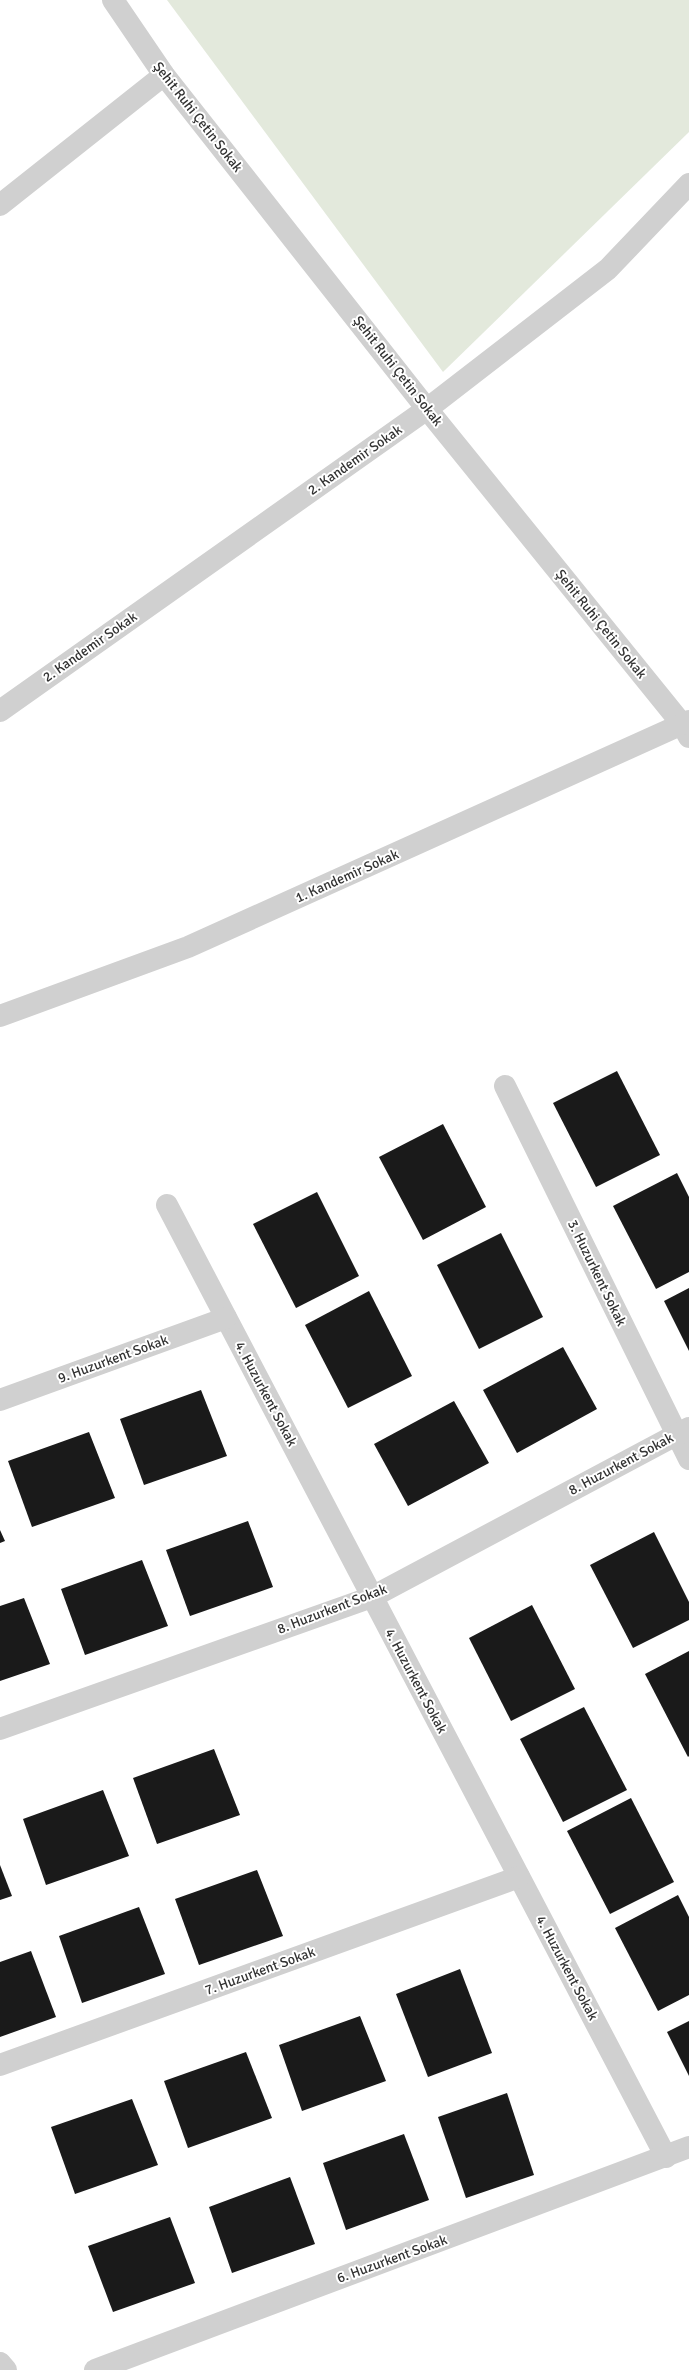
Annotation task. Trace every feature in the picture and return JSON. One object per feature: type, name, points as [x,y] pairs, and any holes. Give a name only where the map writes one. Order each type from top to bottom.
[{"type":"street","name":"Şehit Ruhi Çetin Sokak","points":[[113,0],[164,75],[428,409],[687,727]]},
{"type":"street","points":[[0,205],[164,75]]},
{"type":"street","name":"2. Kandemir Sokak","points":[[0,711],[428,409],[608,269],[689,184]]},
{"type":"street","name":"1. Kandemir Sokak","points":[[0,1016],[188,948],[687,727]]},
{"type":"street","name":"3. Huzurkent Sokak","points":[[505,1086],[683,1431],[689,1459]]},
{"type":"street","name":"4. Huzurkent Sokak","points":[[167,1204],[666,2157]]},
{"type":"street","name":"9. Huzurkent Sokak","points":[[0,1400],[226,1318]]},
{"type":"street","name":"8. Huzurkent Sokak","points":[[0,1729],[372,1597],[683,1431]]},
{"type":"street","name":"7. Huzurkent Sokak","points":[[0,2065],[519,1877]]},
{"type":"street","name":"6. Huzurkent Sokak","points":[[95,2370],[666,2157],[689,2147]]},
{"type":"street","points":[[0,2363],[6,2370]]},
{"type":"shaded area","points":[[167,0],[689,0],[689,132],[443,372]]},
{"type":"building","points":[[617,1071],[660,1155],[596,1187],[553,1103]]},
{"type":"building","points":[[443,1124],[486,1207],[423,1240],[379,1157]]},
{"type":"building","points":[[677,1173],[689,1197],[689,1272],[656,1289],[613,1206]]},
{"type":"building","points":[[317,1192],[359,1276],[296,1308],[253,1224]]},
{"type":"building","points":[[501,1233],[543,1317],[479,1349],[437,1265]]},
{"type":"building","points":[[689,1288],[689,1351],[664,1301]]},
{"type":"building","points":[[369,1291],[412,1376],[348,1408],[305,1325]]},
{"type":"building","points":[[563,1347],[597,1409],[517,1453],[483,1390]]},
{"type":"building","points":[[201,1390],[227,1456],[144,1485],[120,1419]]},
{"type":"building","points":[[454,1401],[489,1463],[408,1506],[374,1444]]},
{"type":"building","points":[[89,1432],[115,1498],[32,1527],[8,1461]]},
{"type":"building","points":[[248,1521],[273,1587],[190,1616],[166,1550]]},
{"type":"building","points":[[0,1530],[5,1541],[0,1543]]},
{"type":"building","points":[[654,1532],[689,1602],[689,1620],[633,1648],[590,1565]]},
{"type":"building","points":[[142,1560],[168,1626],[85,1655],[61,1589]]},
{"type":"building","points":[[24,1598],[50,1664],[0,1681],[0,1606]]},
{"type":"building","points":[[532,1605],[575,1689],[511,1721],[469,1638]]},
{"type":"building","points":[[689,1651],[689,1756],[688,1757],[645,1674]]},
{"type":"building","points":[[584,1707],[627,1790],[563,1822],[520,1739]]},
{"type":"building","points":[[214,1749],[240,1815],[157,1844],[133,1778]]},
{"type":"building","points":[[103,1790],[129,1856],[46,1885],[23,1819]]},
{"type":"building","points":[[631,1798],[674,1882],[610,1914],[567,1831]]},
{"type":"building","points":[[0,1865],[12,1896],[0,1900]]},
{"type":"building","points":[[257,1870],[283,1936],[199,1965],[175,1899]]},
{"type":"building","points":[[678,1895],[689,1917],[689,1995],[658,2011],[615,1928]]},
{"type":"building","points":[[139,1907],[165,1974],[82,2003],[59,1936]]},
{"type":"building","points":[[31,1951],[56,2017],[0,2037],[0,1962]]},
{"type":"building","points":[[460,1969],[492,2053],[428,2077],[396,1994]]},
{"type":"building","points":[[360,2016],[386,2081],[302,2111],[279,2045]]},
{"type":"building","points":[[689,2021],[689,2076],[667,2032]]},
{"type":"building","points":[[246,2052],[272,2118],[188,2148],[164,2081]]},
{"type":"building","points":[[507,2093],[534,2175],[466,2198],[438,2117]]},
{"type":"building","points":[[132,2099],[158,2165],[75,2194],[51,2127]]},
{"type":"building","points":[[404,2134],[429,2200],[346,2230],[323,2163]]},
{"type":"building","points":[[290,2177],[315,2244],[232,2273],[209,2207]]},
{"type":"building","points":[[170,2217],[195,2283],[113,2312],[88,2246]]}]
